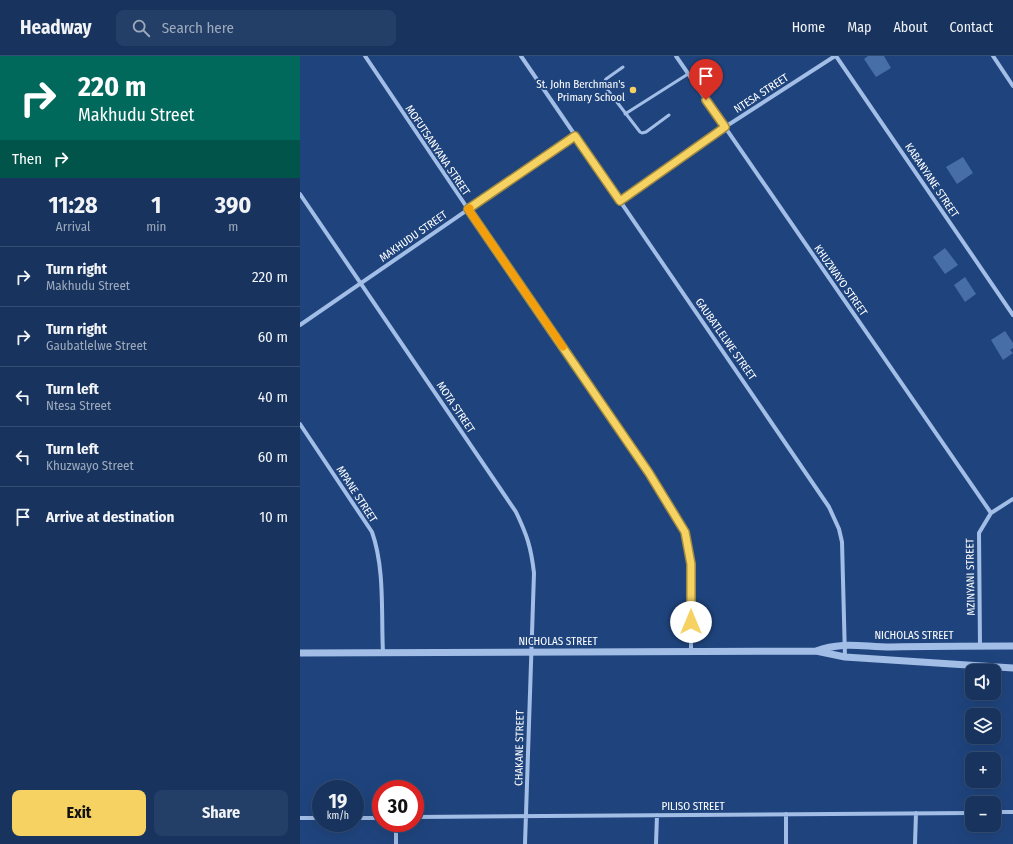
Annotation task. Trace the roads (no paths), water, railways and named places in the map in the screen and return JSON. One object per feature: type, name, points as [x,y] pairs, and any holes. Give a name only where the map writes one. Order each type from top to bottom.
[{"type":"street","name":"MOFUTSANYANA STREET","points":[[364,56],[649,473],[685,532],[691,564],[691,652]]},
{"type":"street","name":"GAUBATLELWE STREET","points":[[521,56],[817,488],[835,519],[842,542],[845,657]]},
{"type":"street","name":"KHUZWAYO STREET","points":[[676,56],[991,514]]},
{"type":"street","name":"NTESA STREET","points":[[620,201],[725,127],[835,56]]},
{"type":"street","name":"KABANYANE STREET","points":[[835,56],[1013,315]]},
{"type":"street","points":[[993,56],[1013,86]]},
{"type":"street","name":"MAKHUDU STREET","points":[[300,325],[575,136]]},
{"type":"street","name":"MOTA STREET","points":[[300,194],[516,512],[527,534],[532,550],[534,573],[530,652]]},
{"type":"street","name":"MPANE STREET","points":[[300,424],[372,532],[380,568],[383,653]]},
{"type":"street","name":"MZINYANI STREET","points":[[980,646],[979,533],[991,514],[1013,499]]},
{"type":"street","name":"NICHOLAS STREET","points":[[816,651],[832,646],[844,645],[880,647],[1013,646]]},
{"type":"street","name":"NICHOLAS STREET","points":[[300,653],[816,651],[845,657],[1013,668]]},
{"type":"street","name":"CHAKANE STREET","points":[[525,844],[530,652]]},
{"type":"street","points":[[1001,812],[1013,812]]},
{"type":"street","points":[[915,844],[916,813]]},
{"type":"street","name":"PILISO STREET","points":[[424,817],[965,813]]},
{"type":"street","points":[[786,814],[786,844]]},
{"type":"street","points":[[656,844],[657,815]]},
{"type":"street","points":[[300,818],[312,818]]},
{"type":"street","points":[[396,832],[396,844]]},
{"type":"lane","points":[[623,67],[606,79],[603,84],[642,133],[669,115]]},
{"type":"lane","points":[[626,114],[688,74]]},
{"type":"place","name":"St. John Berchman's Primary School","points":[[633,90]]}]
